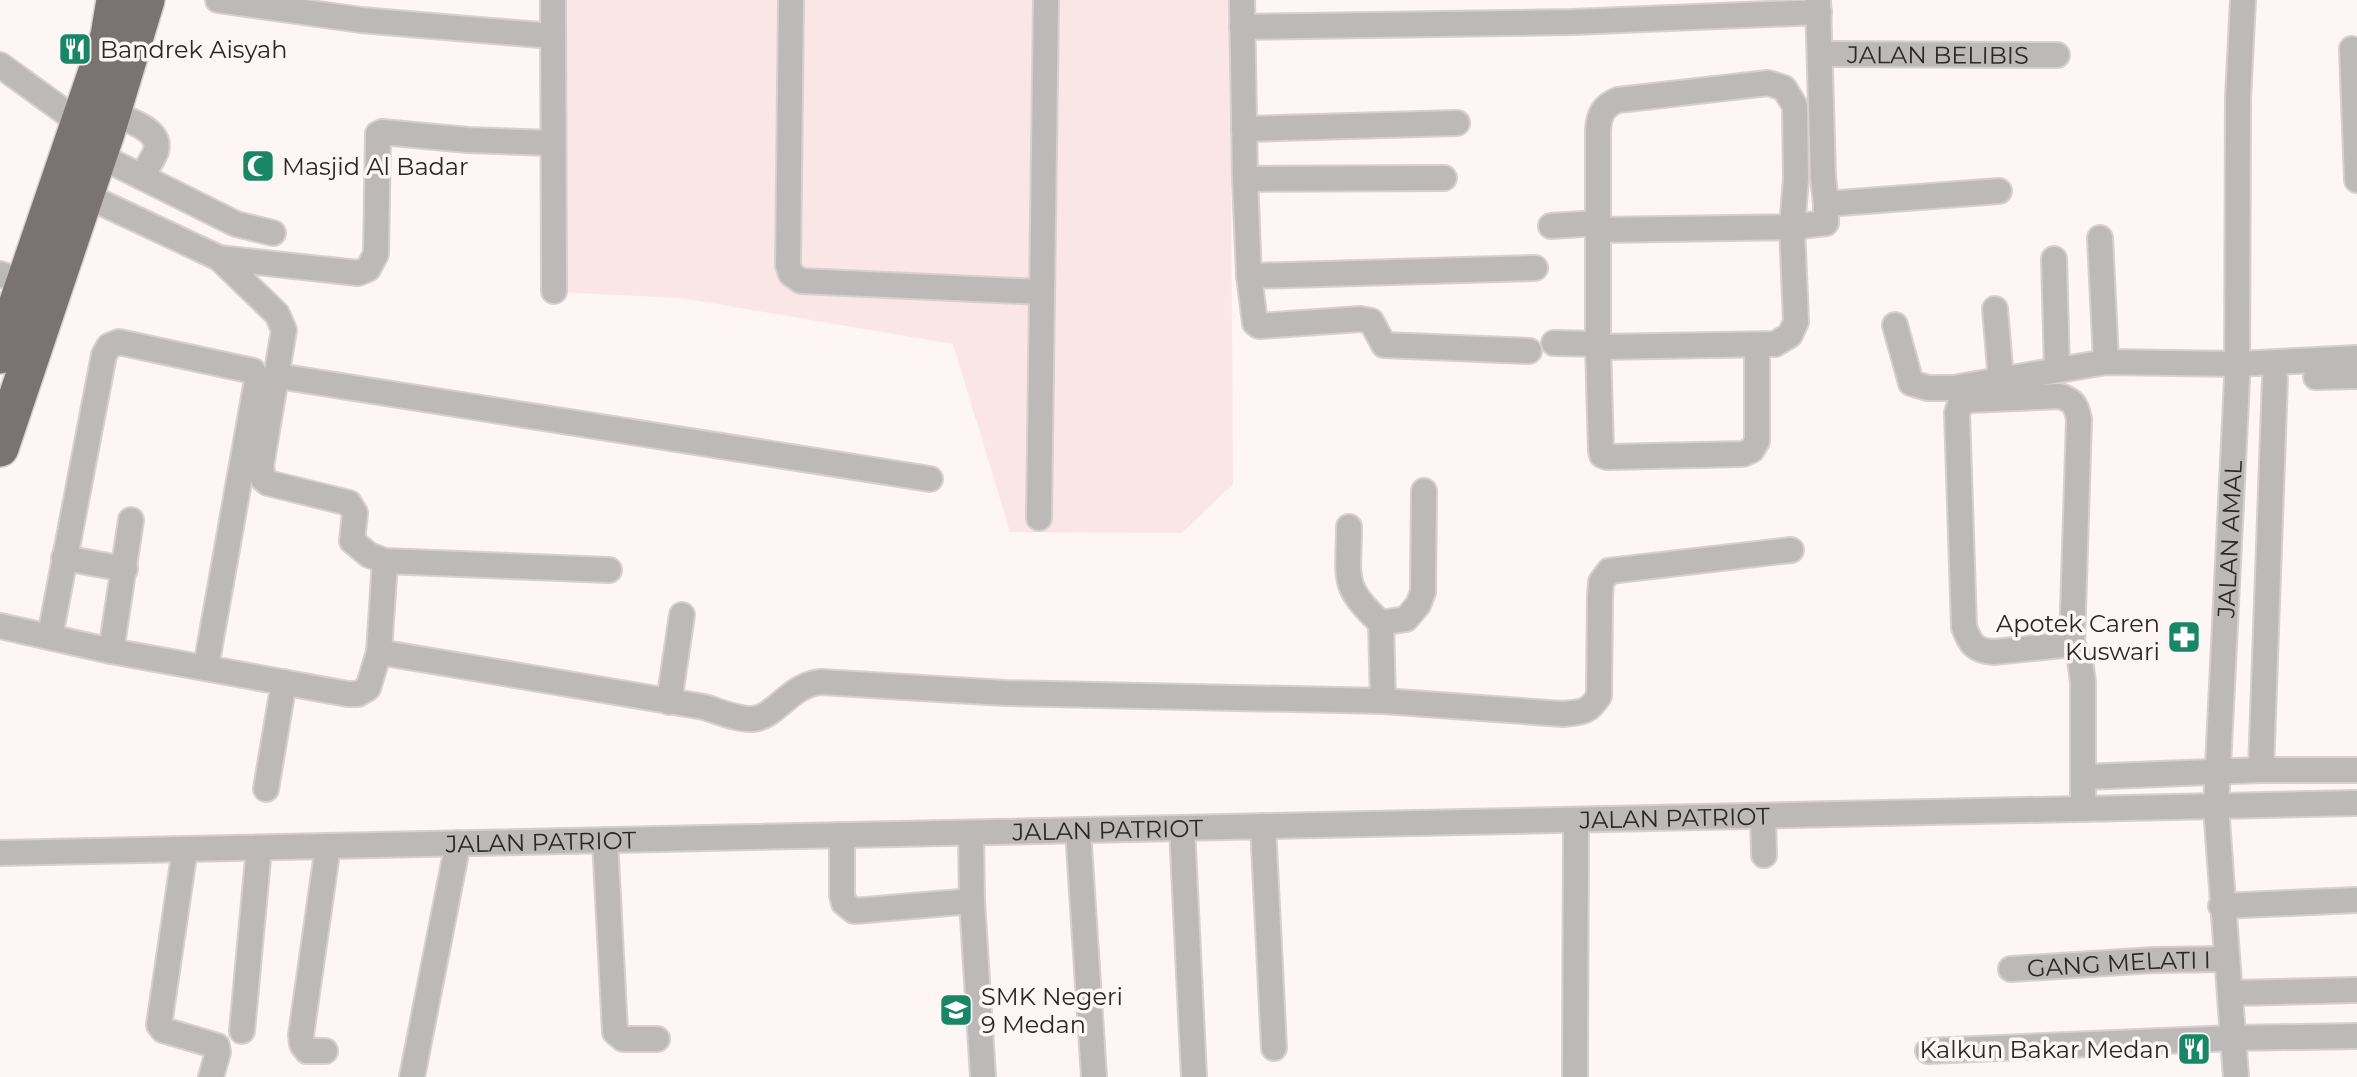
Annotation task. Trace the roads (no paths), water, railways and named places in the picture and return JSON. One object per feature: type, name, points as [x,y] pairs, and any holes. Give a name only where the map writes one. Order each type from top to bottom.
[{"type":"highway","points":[[0,355],[25,283],[96,118],[117,26],[116,0]]},
{"type":"highway","points":[[117,26],[143,0]]},
{"type":"highway","points":[[0,448],[25,283],[85,195],[98,155],[96,118]]},
{"type":"street","points":[[218,0],[361,20],[552,36]]},
{"type":"street","points":[[553,0],[554,291]]},
{"type":"street","points":[[791,0],[788,265],[791,274],[801,281],[1041,292]]},
{"type":"street","points":[[1039,518],[1046,0]]},
{"type":"street","points":[[1242,0],[1249,276],[1253,318],[1259,326],[1360,319],[1371,321],[1375,325],[1384,345],[1529,351]]},
{"type":"street","name":"JALAN AMAL","points":[[2236,1077],[2221,906],[2216,807],[2239,770],[2238,98],[2243,0]]},
{"type":"street","points":[[1242,27],[1572,22],[1819,6],[1826,223],[1792,227],[1551,226]]},
{"type":"street","points":[[2353,50],[2357,180]]},
{"type":"street","name":"JALAN BELIBIS","points":[[1821,54],[2057,55]]},
{"type":"street","points":[[0,65],[96,118],[155,136],[155,152],[142,177]]},
{"type":"street","points":[[1554,343],[1598,345],[1757,346],[1774,344],[1790,335],[1796,322],[1792,227],[1796,179],[1795,106],[1784,88],[1768,83],[1618,100],[1607,104],[1598,121],[1598,345],[1602,455],[1743,454],[1752,450],[1757,441],[1757,346]]},
{"type":"street","points":[[1244,129],[1457,123]]},
{"type":"street","points":[[85,195],[219,258],[358,273],[368,269],[376,254],[378,134],[382,132],[468,141],[552,142]]},
{"type":"street","points":[[98,155],[236,223],[273,233]]},
{"type":"street","points":[[1245,179],[1444,178]]},
{"type":"street","points":[[1826,204],[1999,191]]},
{"type":"street","points":[[2100,238],[2106,362]]},
{"type":"street","points":[[219,258],[282,322],[284,330],[261,466],[263,479],[349,503],[355,513],[352,541],[369,555],[385,561],[609,570]]},
{"type":"street","points":[[2054,259],[2057,369]]},
{"type":"street","points":[[1249,276],[1535,268]]},
{"type":"street","points":[[1995,309],[2001,380]]},
{"type":"street","points":[[1895,325],[1909,377],[1915,385],[1928,388],[1953,388],[2106,362],[2237,372],[2275,378],[2357,376]]},
{"type":"street","points":[[50,636],[104,355],[109,346],[119,342],[253,371],[257,385],[206,667]]},
{"type":"street","points":[[2237,372],[2357,358]]},
{"type":"street","points":[[278,376],[930,479]]},
{"type":"street","points":[[2239,770],[2275,378]]},
{"type":"street","points":[[2072,644],[1994,652],[1982,651],[1971,645],[1968,638],[1964,627],[1957,414],[1961,404],[1970,400],[2060,396],[2071,400],[2077,406],[2079,419],[2072,644],[2080,660],[2083,682],[2083,809]]},
{"type":"street","points":[[1381,623],[1406,620],[1418,605],[1423,592],[1424,491]]},
{"type":"street","points":[[111,651],[131,520]]},
{"type":"street","points":[[1349,527],[1350,588],[1361,605],[1381,623],[1383,701]]},
{"type":"street","points":[[379,652],[753,719],[766,714],[800,688],[821,682],[1005,693],[1383,701],[1563,714],[1582,712],[1592,706],[1599,696],[1601,582],[1609,571],[1791,550]]},
{"type":"street","points":[[64,558],[125,569]]},
{"type":"street","points":[[0,626],[111,651],[358,695],[368,688],[379,652],[385,561]]},
{"type":"street","points":[[669,702],[682,615]]},
{"type":"street","points":[[266,789],[284,682]]},
{"type":"street","points":[[2083,777],[2239,770],[2357,770]]},
{"type":"street","name":"JALAN PATRIOT","points":[[0,853],[2357,803]]},
{"type":"street","points":[[1763,816],[1764,855]]},
{"type":"street","points":[[1576,820],[1576,1077]]},
{"type":"street","points":[[1263,826],[1274,1048]]},
{"type":"street","points":[[1182,828],[1194,1077]]},
{"type":"street","points":[[1078,830],[1094,1077]]},
{"type":"street","points":[[971,833],[972,901],[983,1077]]},
{"type":"street","points":[[842,835],[842,895],[844,903],[854,911],[972,901]]},
{"type":"street","points":[[604,840],[615,1032],[623,1039],[657,1039]]},
{"type":"street","points":[[412,1077],[458,843]]},
{"type":"street","points":[[325,1051],[307,1051],[302,1044],[301,1035],[328,846]]},
{"type":"street","points":[[242,1031],[259,848]]},
{"type":"street","points":[[185,849],[159,1025],[163,1030],[217,1046],[219,1052],[211,1077]]},
{"type":"street","points":[[2221,906],[2357,900]]},
{"type":"street","name":"GANG MELATI I","points":[[2011,969],[2227,958]]},
{"type":"street","points":[[2230,993],[2357,990]]},
{"type":"street","points":[[1928,1051],[2357,1035]]},
{"type":"place","name":"Bandrek Aisyah","points":[[75,49]]},
{"type":"place","name":"Masjid Al Badar","points":[[258,166]]},
{"type":"place","name":"Apotek Caren Kuswari","points":[[2184,637]]},
{"type":"place","name":"SMK Negeri 9 Medan","points":[[956,1010]]},
{"type":"place","name":"Kalkun Bakar Medan","points":[[2194,1049]]}]
